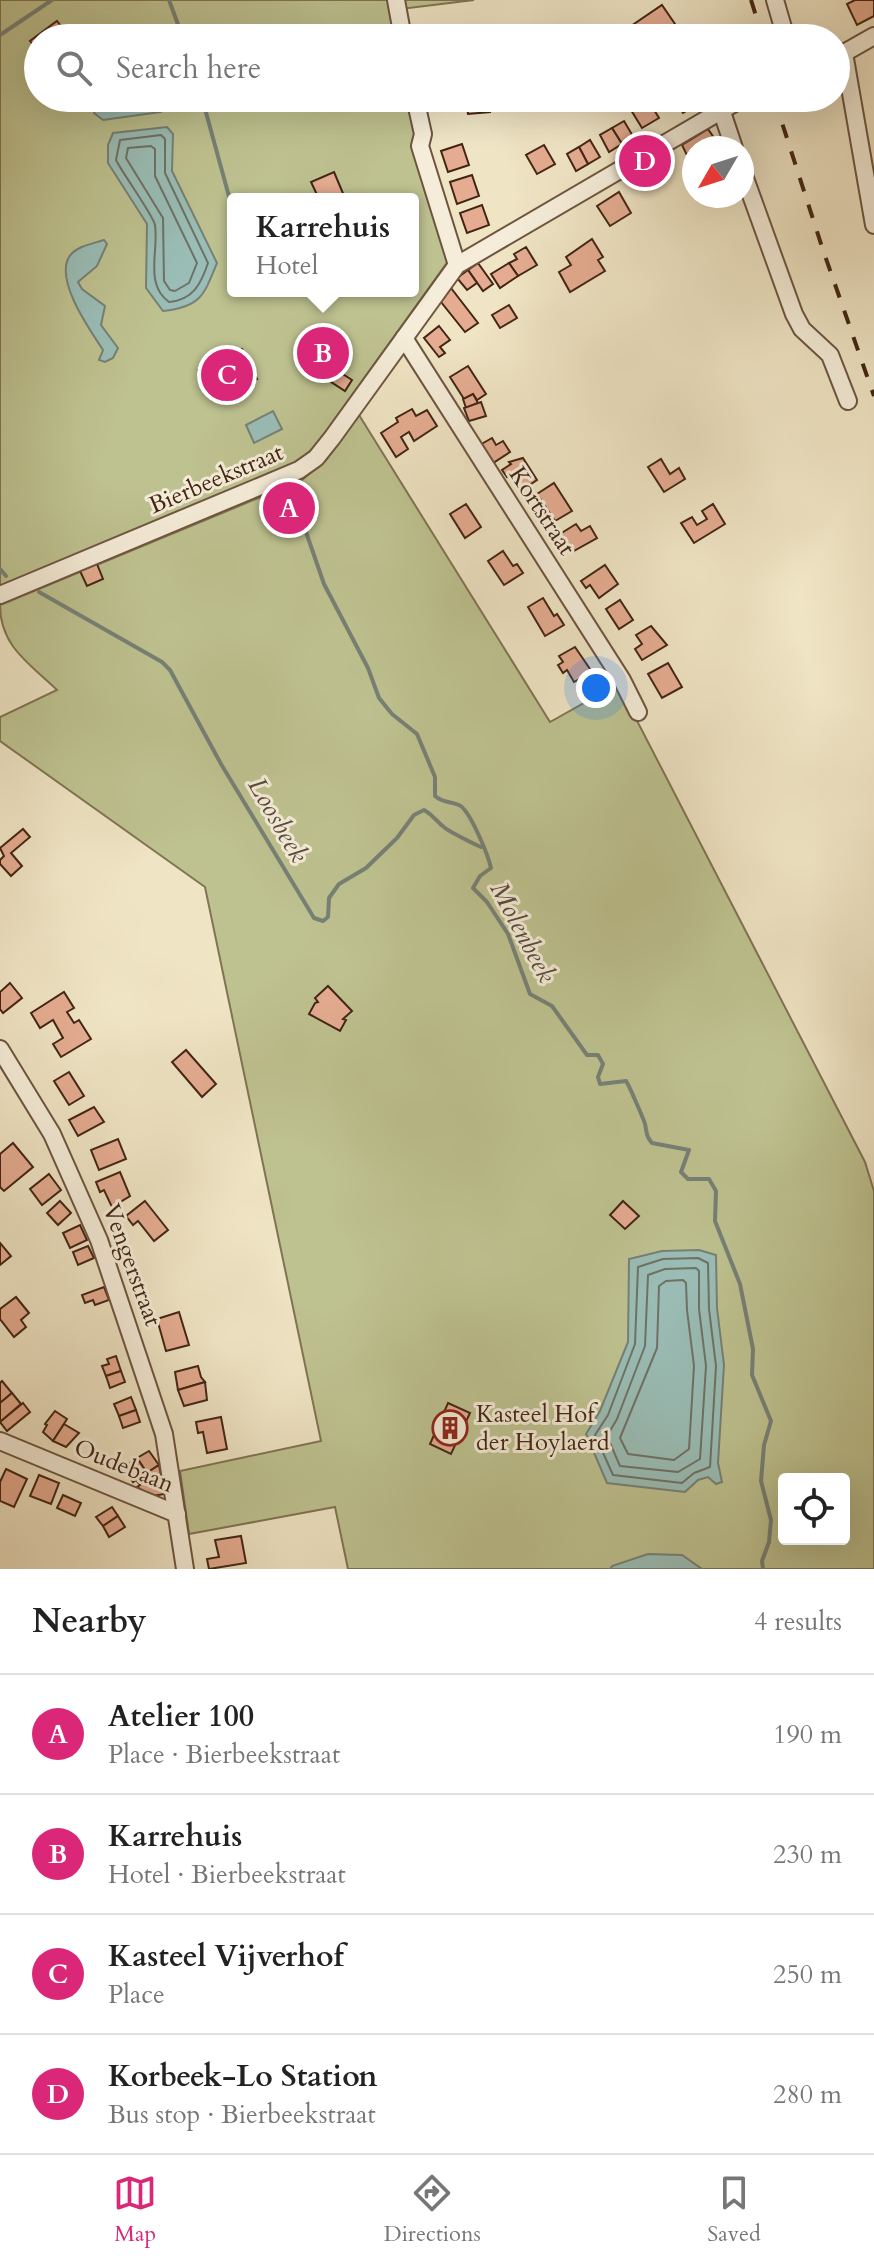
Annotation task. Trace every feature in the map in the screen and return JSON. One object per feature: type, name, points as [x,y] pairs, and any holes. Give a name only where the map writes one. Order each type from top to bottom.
[{"type":"street","points":[[396,0],[400,24]]},
{"type":"street","points":[[775,0],[782,24]]},
{"type":"street","points":[[850,49],[874,36]]},
{"type":"street","points":[[850,102],[874,225]]},
{"type":"street","points":[[418,112],[423,134],[420,146],[457,265]]},
{"type":"street","name":"Bierbeekstraat","points":[[0,595],[299,470],[316,458],[332,438],[457,265],[716,112]]},
{"type":"street","points":[[722,112],[730,136]]},
{"type":"street","points":[[754,204],[802,329],[830,355],[848,401]]},
{"type":"street","name":"Kortstraat","points":[[404,338],[606,655],[638,712]]},
{"type":"street","name":"Vengerstraat","points":[[0,1049],[52,1134],[94,1228],[158,1413],[169,1457],[177,1514]]},
{"type":"street","name":"Oudebaan","points":[[0,1441],[177,1514],[185,1569]]},
{"type":"green space","points":[[0,0],[474,0],[392,10],[395,24],[24,24],[24,112],[415,112],[451,257],[316,445],[286,469],[0,587]]},
{"type":"green space","points":[[359,415],[550,722],[618,684],[865,1162],[874,1191],[874,1569],[348,1569],[335,1507],[189,1534],[180,1471],[321,1441],[205,887],[0,741],[0,717],[57,690],[11,643],[1,619],[0,605],[302,480],[326,460]]},
{"type":"water","points":[[94,112],[161,112],[103,120]]},
{"type":"water","points":[[167,127],[173,134],[172,171],[217,263],[199,298],[186,306],[163,311],[146,288],[147,224],[108,163],[108,145],[113,133]]},
{"type":"water","points":[[104,240],[107,244],[97,266],[78,282],[82,289],[105,306],[101,325],[118,348],[113,358],[105,362],[99,360],[103,350],[70,292],[66,267],[69,257],[76,250]]},
{"type":"water","points":[[273,411],[282,429],[254,443],[246,425]]},
{"type":"water","points":[[699,1250],[716,1255],[717,1308],[724,1365],[718,1463],[722,1482],[716,1484],[708,1477],[698,1480],[685,1492],[607,1483],[586,1434],[600,1411],[628,1342],[629,1259],[662,1251]]},
{"type":"water","points":[[648,1554],[682,1555],[702,1569],[610,1569]]},
{"type":"building","points":[[855,0],[874,0],[874,16],[857,25],[847,4]]},
{"type":"building","points":[[662,5],[675,24],[634,24]]},
{"type":"building","points":[[632,112],[655,112],[659,118],[642,128]]},
{"type":"building","points":[[624,121],[634,138],[622,144],[612,128]]},
{"type":"building","points":[[612,128],[622,144],[609,152],[600,135]]},
{"type":"building","points":[[708,129],[713,136],[697,136]]},
{"type":"building","points":[[590,140],[600,157],[588,164],[579,147]]},
{"type":"building","points":[[462,144],[469,165],[448,172],[441,151]]},
{"type":"building","points":[[544,145],[555,164],[537,174],[526,155]]},
{"type":"building","points":[[579,147],[588,164],[576,171],[567,154]]},
{"type":"building","points":[[334,172],[343,193],[316,193],[311,182]]},
{"type":"building","points":[[472,175],[479,196],[457,204],[450,182]]},
{"type":"building","points":[[619,192],[631,213],[610,226],[597,206]]},
{"type":"building","points":[[482,205],[489,225],[467,233],[460,213]]},
{"type":"building","points":[[592,239],[603,257],[598,260],[605,271],[570,292],[559,272],[571,265],[566,257]]},
{"type":"building","points":[[526,247],[537,265],[518,276],[509,263],[517,259],[514,254]]},
{"type":"building","points":[[478,263],[493,284],[483,291],[468,270]]},
{"type":"building","points":[[509,263],[518,276],[500,288],[491,274]]},
{"type":"building","points":[[468,270],[477,283],[467,290],[457,278]]},
{"type":"building","points":[[451,288],[478,323],[465,332],[441,302]]},
{"type":"building","points":[[509,305],[517,318],[500,328],[492,315]]},
{"type":"building","points":[[439,326],[450,340],[440,347],[445,353],[439,357],[424,338]]},
{"type":"building","points":[[329,334],[335,369],[352,380],[345,391],[322,376],[318,369],[311,338]]},
{"type":"building","points":[[242,349],[257,379],[212,400],[198,370]]},
{"type":"building","points":[[468,366],[486,394],[477,400],[473,394],[464,399],[450,377]]},
{"type":"building","points":[[473,394],[478,403],[466,408],[463,399]]},
{"type":"building","points":[[481,402],[486,416],[469,421],[464,408]]},
{"type":"building","points":[[412,409],[416,416],[427,410],[437,426],[414,441],[409,432],[401,437],[408,449],[396,457],[381,433],[398,422],[396,418]]},
{"type":"building","points":[[492,438],[496,445],[503,441],[510,452],[490,465],[478,446]]},
{"type":"building","points":[[523,458],[537,480],[522,490],[511,474],[507,477],[502,470],[511,464],[509,462]]},
{"type":"building","points":[[661,459],[670,474],[679,468],[685,479],[664,492],[648,467]]},
{"type":"building","points":[[554,483],[572,511],[555,521],[537,494]]},
{"type":"building","points":[[291,495],[299,516],[287,521],[279,500]]},
{"type":"building","points":[[466,504],[481,527],[465,538],[450,514]]},
{"type":"building","points":[[713,504],[725,524],[694,543],[681,523],[692,517],[697,525],[707,519],[702,511]]},
{"type":"building","points":[[576,524],[581,531],[590,526],[597,538],[572,552],[560,534]]},
{"type":"building","points":[[503,551],[513,566],[517,564],[523,573],[504,585],[488,561]]},
{"type":"building","points":[[97,564],[103,579],[87,586],[80,571]]},
{"type":"building","points":[[605,565],[618,584],[599,598],[590,585],[586,588],[581,581]]},
{"type":"building","points":[[543,598],[564,625],[545,636],[528,607]]},
{"type":"building","points":[[620,600],[633,620],[619,629],[606,609]]},
{"type":"building","points":[[651,626],[667,645],[642,660],[635,649],[642,644],[636,635]]},
{"type":"building","points":[[575,647],[592,672],[574,682],[567,670],[563,673],[558,665],[563,662],[559,656]]},
{"type":"building","points":[[668,663],[682,687],[662,698],[648,674]]},
{"type":"building","points":[[23,829],[30,837],[11,853],[22,866],[11,876],[0,864],[4,856],[0,848]]},
{"type":"building","points":[[10,983],[22,998],[3,1013],[0,1009],[0,992]]},
{"type":"building","points":[[328,986],[352,1011],[343,1019],[346,1020],[340,1031],[309,1014],[318,1002],[315,998]]},
{"type":"building","points":[[64,992],[74,1008],[67,1012],[74,1023],[79,1020],[91,1039],[61,1057],[53,1044],[63,1038],[53,1020],[40,1028],[31,1013]]},
{"type":"building","points":[[186,1050],[216,1084],[202,1097],[172,1062]]},
{"type":"building","points":[[69,1072],[84,1096],[69,1105],[54,1081]]},
{"type":"building","points":[[94,1107],[104,1122],[78,1136],[69,1120]]},
{"type":"building","points":[[118,1139],[126,1159],[99,1170],[91,1150]]},
{"type":"building","points":[[13,1143],[33,1167],[4,1191],[0,1187],[0,1154]]},
{"type":"building","points":[[120,1172],[130,1196],[112,1207],[104,1190],[100,1192],[96,1182]]},
{"type":"building","points":[[49,1174],[61,1190],[42,1205],[30,1189]]},
{"type":"building","points":[[60,1201],[71,1213],[58,1225],[47,1213]]},
{"type":"building","points":[[145,1201],[168,1230],[154,1241],[138,1221],[133,1225],[126,1216]]},
{"type":"building","points":[[623,1201],[639,1216],[625,1229],[610,1215]]},
{"type":"building","points":[[80,1225],[87,1240],[70,1248],[63,1233]]},
{"type":"building","points":[[0,1243],[11,1256],[0,1265]]},
{"type":"building","points":[[88,1246],[94,1258],[78,1265],[73,1252]]},
{"type":"building","points":[[104,1287],[109,1300],[95,1305],[93,1300],[85,1303],[82,1295]]},
{"type":"building","points":[[16,1297],[29,1313],[21,1320],[26,1327],[14,1337],[0,1319],[0,1309]]},
{"type":"building","points":[[179,1312],[189,1345],[166,1351],[157,1319]]},
{"type":"building","points":[[116,1356],[121,1371],[106,1376],[102,1366],[109,1364],[107,1359]]},
{"type":"building","points":[[198,1366],[205,1382],[178,1390],[175,1372]]},
{"type":"building","points":[[121,1371],[125,1382],[110,1388],[106,1376]]},
{"type":"building","points":[[2,1381],[12,1393],[0,1403],[0,1383]]},
{"type":"building","points":[[205,1382],[207,1400],[184,1406],[178,1390]]},
{"type":"building","points":[[12,1393],[21,1404],[0,1422],[0,1403]]},
{"type":"building","points":[[131,1397],[136,1410],[119,1416],[114,1404]]},
{"type":"building","points":[[23,1403],[30,1412],[7,1431],[0,1422]]},
{"type":"building","name":"Kasteel Hof der Hoylaerd","points":[[448,1403],[470,1413],[451,1454],[430,1444]]},
{"type":"building","points":[[136,1410],[140,1422],[123,1428],[119,1416]]},
{"type":"building","points":[[55,1411],[67,1419],[53,1441],[43,1432]]},
{"type":"building","points":[[221,1417],[227,1449],[207,1453],[203,1432],[198,1433],[196,1422]]},
{"type":"building","points":[[64,1424],[79,1433],[66,1447],[53,1441]]},
{"type":"building","points":[[149,1451],[159,1465],[147,1473],[137,1458]]},
{"type":"building","points":[[137,1458],[147,1473],[133,1482],[124,1467]]},
{"type":"building","points":[[159,1465],[165,1494],[152,1496],[137,1487],[140,1485],[136,1480]]},
{"type":"building","points":[[6,1469],[27,1479],[14,1507],[0,1501],[0,1482]]},
{"type":"building","points":[[39,1475],[59,1483],[51,1504],[30,1496]]},
{"type":"building","points":[[63,1495],[81,1503],[75,1516],[57,1508]]},
{"type":"building","points":[[112,1507],[118,1516],[103,1526],[96,1517]]},
{"type":"building","points":[[118,1516],[125,1527],[109,1537],[103,1526]]},
{"type":"building","points":[[241,1536],[246,1563],[209,1569],[207,1559],[219,1557],[215,1540]]},
{"type":"waterway","name":"Loosbeek","points":[[0,35],[52,0]]},
{"type":"waterway","name":"Molenbeek","points":[[169,0],[178,24]]},
{"type":"waterway","name":"Molenbeek","points":[[206,112],[228,193]]},
{"type":"waterway","name":"Molenbeek","points":[[290,488],[304,513],[306,532],[324,584],[368,668],[379,698],[392,714],[417,734],[435,777],[435,796],[459,805],[478,834],[491,868],[480,876],[473,888],[487,902],[508,934],[530,994],[552,1006],[587,1055],[598,1055],[603,1064],[598,1077],[600,1084],[626,1081],[652,1143],[689,1150],[681,1172],[688,1179],[709,1179],[716,1191],[715,1221],[740,1284],[753,1349],[752,1375],[771,1421],[764,1445],[761,1481],[771,1520],[763,1569]]},
{"type":"waterway","name":"Loosbeek","points":[[0,569],[6,576]]},
{"type":"waterway","name":"Loosbeek","points":[[39,592],[162,662],[170,670],[221,764],[314,918],[323,921],[328,917],[329,898],[339,884],[366,868],[397,838],[414,815],[424,810],[448,830],[481,847]]},
{"type":"railway","points":[[751,0],[759,24]]},
{"type":"railway","points":[[779,112],[874,396]]},
{"type":"place","name":"Korbeek-Lo Station","points":[[645,161]]},
{"type":"place","name":"Karrehuis","points":[[323,353]]},
{"type":"place","name":"Kasteel Vijverhof","points":[[227,375]]},
{"type":"place","name":"Atelier 100","points":[[289,508]]},
{"type":"place","name":"Kasteel Hof der Hoylaerd","points":[[450,1428]]}]
